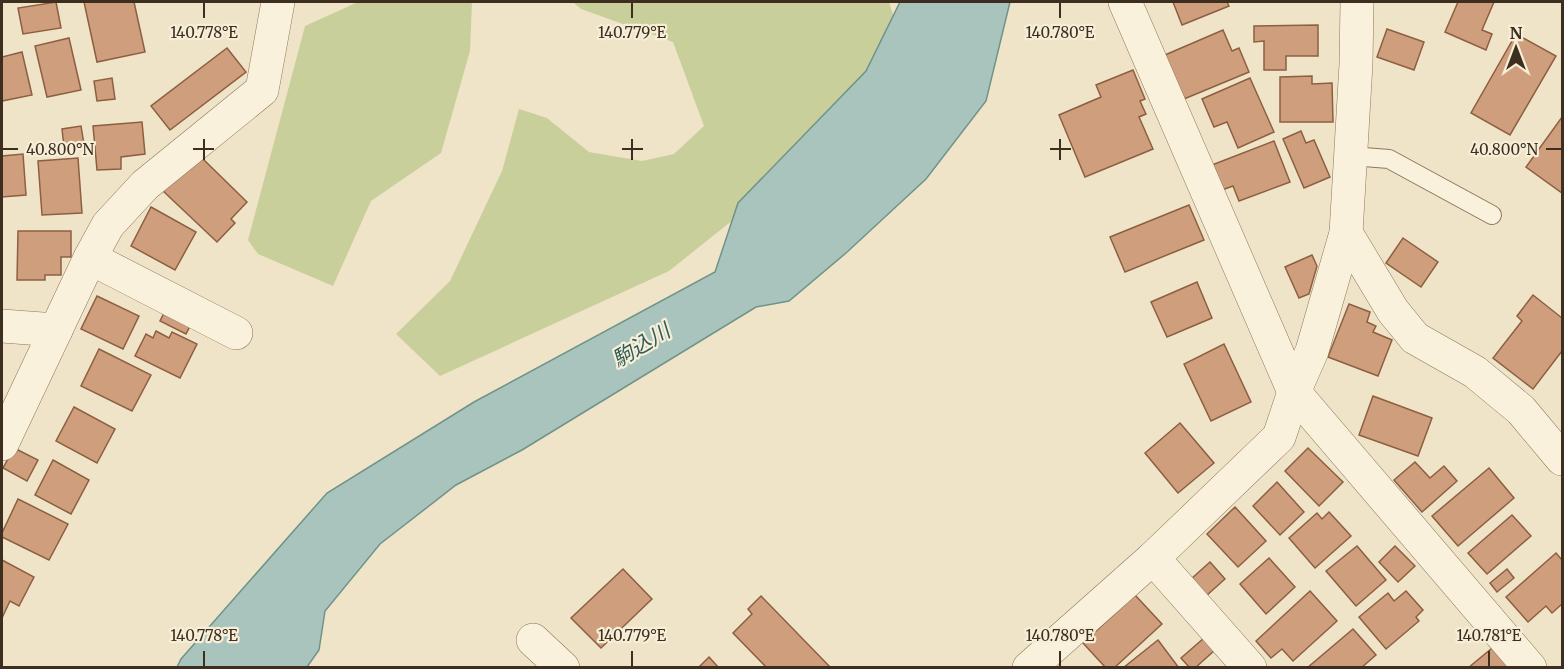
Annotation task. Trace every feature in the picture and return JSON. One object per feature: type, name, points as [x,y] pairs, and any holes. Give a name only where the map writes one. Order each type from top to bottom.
[{"type":"street","points":[[2,444],[90,258],[108,225],[145,185],[262,90],[278,2]]},
{"type":"street","points":[[1125,2],[1294,392],[1530,668]]},
{"type":"street","points":[[1029,668],[1153,558],[1279,437],[1294,392],[1312,351],[1346,233],[1356,64],[1357,2]]},
{"type":"street","points":[[1346,233],[1393,311],[1414,338],[1475,372],[1521,410],[1563,459]]},
{"type":"street","points":[[90,258],[236,333]]},
{"type":"street","points":[[2,326],[56,330]]},
{"type":"street","points":[[1153,558],[1250,668]]},
{"type":"street","points":[[533,640],[563,668]]},
{"type":"lane","points":[[1351,156],[1389,159],[1492,215]]},
{"type":"green space","points":[[358,2],[472,2],[470,51],[441,153],[371,201],[333,286],[258,254],[248,240],[305,26]]},
{"type":"green space","points":[[573,2],[889,2],[901,39],[851,126],[669,271],[440,376],[396,334],[450,281],[502,171],[519,109],[547,118],[589,152],[642,161],[674,154],[704,126],[673,42],[581,9]]},
{"type":"water","name":"駒込川","points":[[900,2],[1010,2],[986,101],[926,179],[846,253],[789,301],[756,307],[522,450],[456,485],[380,544],[325,611],[319,650],[307,667],[177,667],[181,659],[327,493],[474,402],[715,272],[738,203],[866,71]]},
{"type":"building","points":[[56,2],[61,28],[23,34],[18,8]]},
{"type":"building","points":[[84,2],[134,2],[145,52],[97,62]]},
{"type":"building","points":[[1173,2],[1227,2],[1229,6],[1182,25]]},
{"type":"building","points":[[1458,2],[1494,2],[1482,30],[1492,34],[1486,50],[1445,32]]},
{"type":"building","points":[[1318,25],[1318,56],[1286,56],[1286,70],[1264,70],[1264,41],[1254,42],[1254,26]]},
{"type":"building","points":[[1387,29],[1424,42],[1414,70],[1377,57]]},
{"type":"building","points":[[1223,30],[1232,51],[1239,48],[1249,72],[1184,99],[1165,55]]},
{"type":"building","points":[[1516,34],[1556,56],[1510,135],[1471,113]]},
{"type":"building","points":[[69,38],[81,90],[47,97],[35,46]]},
{"type":"building","points":[[227,48],[246,72],[170,130],[151,106]]},
{"type":"building","points":[[22,52],[32,95],[2,101],[2,57]]},
{"type":"building","points":[[1133,70],[1145,99],[1140,101],[1146,114],[1139,117],[1153,149],[1085,177],[1059,115],[1101,97],[1096,85]]},
{"type":"building","points":[[1312,76],[1312,84],[1332,83],[1333,122],[1280,122],[1280,77]]},
{"type":"building","points":[[112,78],[115,99],[97,101],[94,81]]},
{"type":"building","points":[[1250,78],[1274,132],[1238,148],[1227,122],[1214,127],[1202,99]]},
{"type":"building","points":[[1562,117],[1562,193],[1526,167]]},
{"type":"building","points":[[142,122],[145,154],[121,157],[121,169],[97,170],[93,126]]},
{"type":"building","points":[[81,126],[84,144],[64,147],[62,129]]},
{"type":"building","points":[[1301,131],[1306,143],[1314,140],[1330,177],[1304,188],[1283,139]]},
{"type":"building","points":[[1274,141],[1290,182],[1239,201],[1233,186],[1222,190],[1212,165]]},
{"type":"building","points":[[23,154],[26,195],[2,197],[2,156]]},
{"type":"building","points":[[78,158],[82,213],[42,215],[38,161]]},
{"type":"building","points":[[203,159],[247,202],[231,219],[235,223],[217,242],[162,190],[177,174]]},
{"type":"building","points":[[1189,205],[1204,240],[1125,272],[1110,237]]},
{"type":"building","points":[[151,207],[196,232],[175,270],[131,246]]},
{"type":"building","points":[[18,231],[71,231],[71,257],[61,257],[61,275],[45,275],[45,280],[17,280]]},
{"type":"building","points":[[1403,238],[1438,262],[1421,287],[1386,263]]},
{"type":"building","points":[[1312,255],[1317,266],[1309,294],[1299,298],[1285,267]]},
{"type":"building","points":[[1197,282],[1212,318],[1167,337],[1151,302]]},
{"type":"building","points":[[1533,295],[1562,318],[1562,351],[1533,389],[1493,358],[1522,321],[1517,316]]},
{"type":"building","points":[[97,296],[139,316],[123,349],[81,329]]},
{"type":"building","points":[[1349,304],[1370,312],[1367,322],[1376,326],[1373,332],[1392,340],[1378,376],[1328,357]]},
{"type":"building","points":[[164,313],[190,326],[186,334],[160,321]]},
{"type":"building","points":[[156,331],[169,338],[172,332],[197,344],[180,378],[135,356],[146,334],[153,338]]},
{"type":"building","points":[[1224,344],[1251,402],[1211,421],[1184,364]]},
{"type":"building","points":[[99,349],[151,375],[132,411],[81,386]]},
{"type":"building","points":[[1373,396],[1432,418],[1418,456],[1359,435]]},
{"type":"building","points":[[74,407],[115,429],[97,463],[56,441]]},
{"type":"building","points":[[1180,423],[1214,463],[1178,493],[1145,453]]},
{"type":"building","points":[[14,448],[38,460],[27,481],[3,468]]},
{"type":"building","points":[[1308,448],[1343,482],[1319,506],[1285,471]]},
{"type":"building","points":[[53,460],[89,480],[71,514],[35,495]]},
{"type":"building","points":[[1415,462],[1430,478],[1444,466],[1457,481],[1422,512],[1394,480]]},
{"type":"building","points":[[1489,468],[1514,498],[1458,546],[1432,516]]},
{"type":"building","points":[[1277,482],[1304,512],[1280,535],[1253,506]]},
{"type":"building","points":[[18,499],[68,524],[49,560],[2,537]]},
{"type":"building","points":[[1235,507],[1266,541],[1238,567],[1207,534]]},
{"type":"building","points":[[1329,512],[1351,536],[1315,568],[1289,538],[1317,513],[1322,519]]},
{"type":"building","points":[[1512,515],[1531,536],[1487,574],[1468,553]]},
{"type":"building","points":[[1357,546],[1386,580],[1356,606],[1326,571]]},
{"type":"building","points":[[1395,546],[1415,566],[1398,582],[1379,562]]},
{"type":"building","points":[[1556,553],[1562,560],[1562,604],[1552,613],[1546,606],[1528,622],[1506,597]]},
{"type":"building","points":[[1269,558],[1295,587],[1266,614],[1240,584]]},
{"type":"building","points":[[2,560],[34,577],[19,606],[10,601],[2,618]]},
{"type":"building","points":[[1210,562],[1225,579],[1206,596],[1191,579]]},
{"type":"building","points":[[623,569],[652,599],[601,648],[571,618]]},
{"type":"building","points":[[1507,569],[1514,578],[1497,592],[1490,583]]},
{"type":"building","points":[[1310,591],[1337,621],[1293,661],[1282,649],[1271,658],[1256,641]]},
{"type":"building","points":[[1406,591],[1423,610],[1416,617],[1419,621],[1386,649],[1359,617],[1388,593],[1394,601]]},
{"type":"building","points":[[1135,595],[1162,624],[1114,668],[1106,668],[1083,643]]},
{"type":"building","points":[[761,596],[831,668],[767,668],[733,633],[752,614],[748,609]]},
{"type":"building","points":[[1353,629],[1376,655],[1361,668],[1307,668]]},
{"type":"building","points":[[1204,638],[1215,650],[1195,668],[1190,668],[1181,658]]},
{"type":"building","points":[[1158,640],[1179,668],[1123,668]]},
{"type":"building","points":[[1497,644],[1516,668],[1468,668]]},
{"type":"building","points":[[709,657],[719,668],[698,668]]}]
